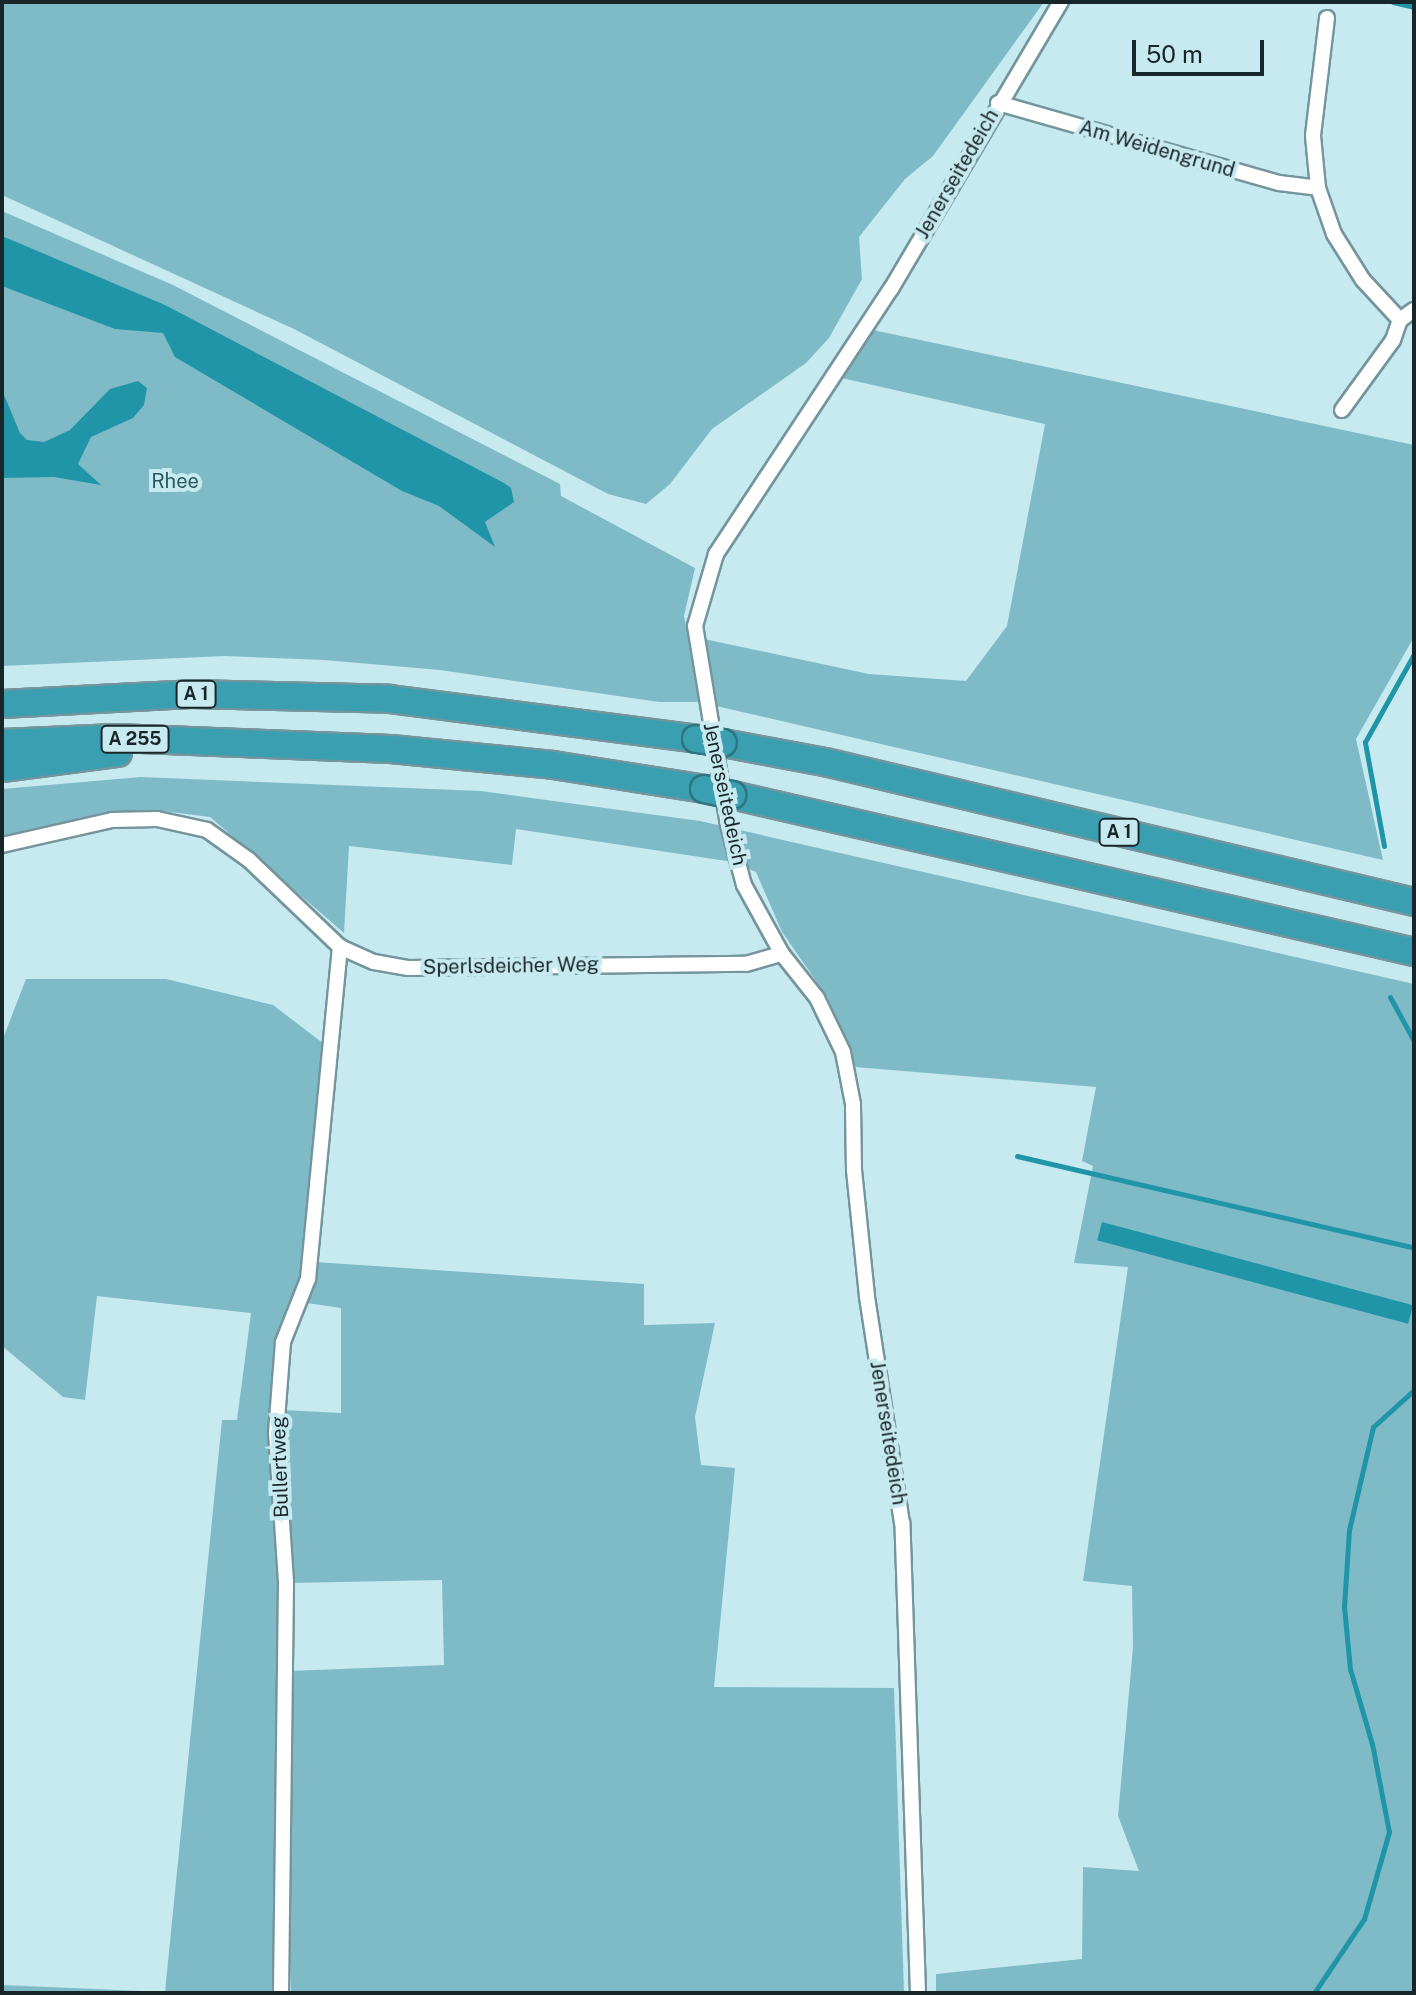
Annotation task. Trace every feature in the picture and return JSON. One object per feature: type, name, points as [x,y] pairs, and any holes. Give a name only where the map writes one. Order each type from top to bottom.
[{"type":"highway","name":"A 1","points":[[2,704],[191,694],[390,699],[696,739],[825,762],[1414,902]]},
{"type":"highway","name":"A 255","points":[[2,743],[116,738],[268,744]]},
{"type":"highway","points":[[2,768],[268,744],[504,759],[704,789],[1414,952]]},
{"type":"street","name":"Jenerseitedeich","points":[[918,1993],[902,1523],[867,1296],[854,1170],[853,1104],[843,1052],[817,998],[782,954],[744,885],[728,825],[699,667],[695,626],[716,554],[891,289],[998,103],[1061,2]]},
{"type":"street","points":[[1327,18],[1313,136],[1318,188],[1334,234],[1356,268],[1400,320]]},
{"type":"street","name":"Am Weidengrund","points":[[998,103],[1279,183],[1318,188]]},
{"type":"street","points":[[1342,410],[1393,340],[1400,320],[1414,310]]},
{"type":"street","name":"Sperlsdeicher Weg","points":[[2,845],[112,820],[157,819],[207,830],[249,860],[340,947],[374,962],[447,970],[746,964],[782,954]]},
{"type":"street","name":"Bullertweg","points":[[281,1993],[286,1582],[276,1433],[283,1342],[308,1279],[340,947]]},
{"type":"green space","points":[[2,2],[1044,2],[933,156],[905,179],[859,237],[862,279],[829,338],[806,363],[712,429],[670,484],[646,504],[608,494],[294,329],[2,195]]},
{"type":"green space","name":"Rhee","points":[[2,211],[173,285],[560,484],[561,496],[695,568],[684,616],[703,702],[659,702],[440,670],[324,660],[225,656],[2,666]]},
{"type":"green space","points":[[873,330],[1414,445],[1414,637],[1356,739],[1383,860],[716,706],[704,639],[869,674],[966,681],[1007,626],[1045,424],[842,378]]},
{"type":"green space","points":[[141,777],[481,791],[700,821],[1414,984],[1414,1993],[936,1993],[936,1974],[1082,1959],[1083,1867],[1139,1871],[1118,1816],[1133,1647],[1132,1586],[1083,1581],[1128,1267],[1074,1263],[1093,1166],[1082,1161],[1096,1087],[855,1067],[828,998],[782,932],[756,872],[733,862],[516,829],[512,865],[349,846],[344,933],[210,817],[155,810],[113,813],[2,836],[2,789]]},
{"type":"green space","points":[[26,979],[166,979],[273,1005],[324,1044],[302,1277],[280,1341],[281,1581],[273,1991],[213,1993],[2,1993],[2,1985],[165,1992],[222,1420],[237,1420],[251,1313],[97,1296],[85,1400],[63,1397],[2,1346],[2,1041]]},
{"type":"green space","points":[[315,1262],[644,1284],[644,1325],[715,1323],[695,1417],[701,1465],[735,1468],[714,1687],[894,1688],[904,1993],[291,1993],[288,1671],[444,1665],[442,1580],[291,1583],[283,1410],[341,1413],[341,1308],[307,1303]]},
{"type":"shaded area","points":[[2,236],[165,305],[504,483],[511,488],[514,502],[485,522],[495,547],[439,506],[402,491],[175,357],[163,333],[115,329],[2,286]]},
{"type":"shaded area","points":[[138,381],[147,388],[144,405],[133,418],[91,437],[78,464],[101,485],[54,477],[2,478],[2,390],[20,433],[27,440],[44,442],[70,430],[110,389]]},
{"type":"shaded area","points":[[1102,1222],[1413,1305],[1408,1324],[1097,1240]]},
{"type":"waterway","points":[[1393,2],[1414,7]]},
{"type":"waterway","points":[[1384,846],[1365,742],[1414,654]]},
{"type":"waterway","points":[[1390,997],[1414,1041]]},
{"type":"waterway","points":[[1017,1156],[1414,1248]]},
{"type":"waterway","points":[[1314,1993],[1364,1919],[1389,1832],[1372,1744],[1350,1669],[1344,1607],[1349,1530],[1373,1427],[1414,1390]]}]
